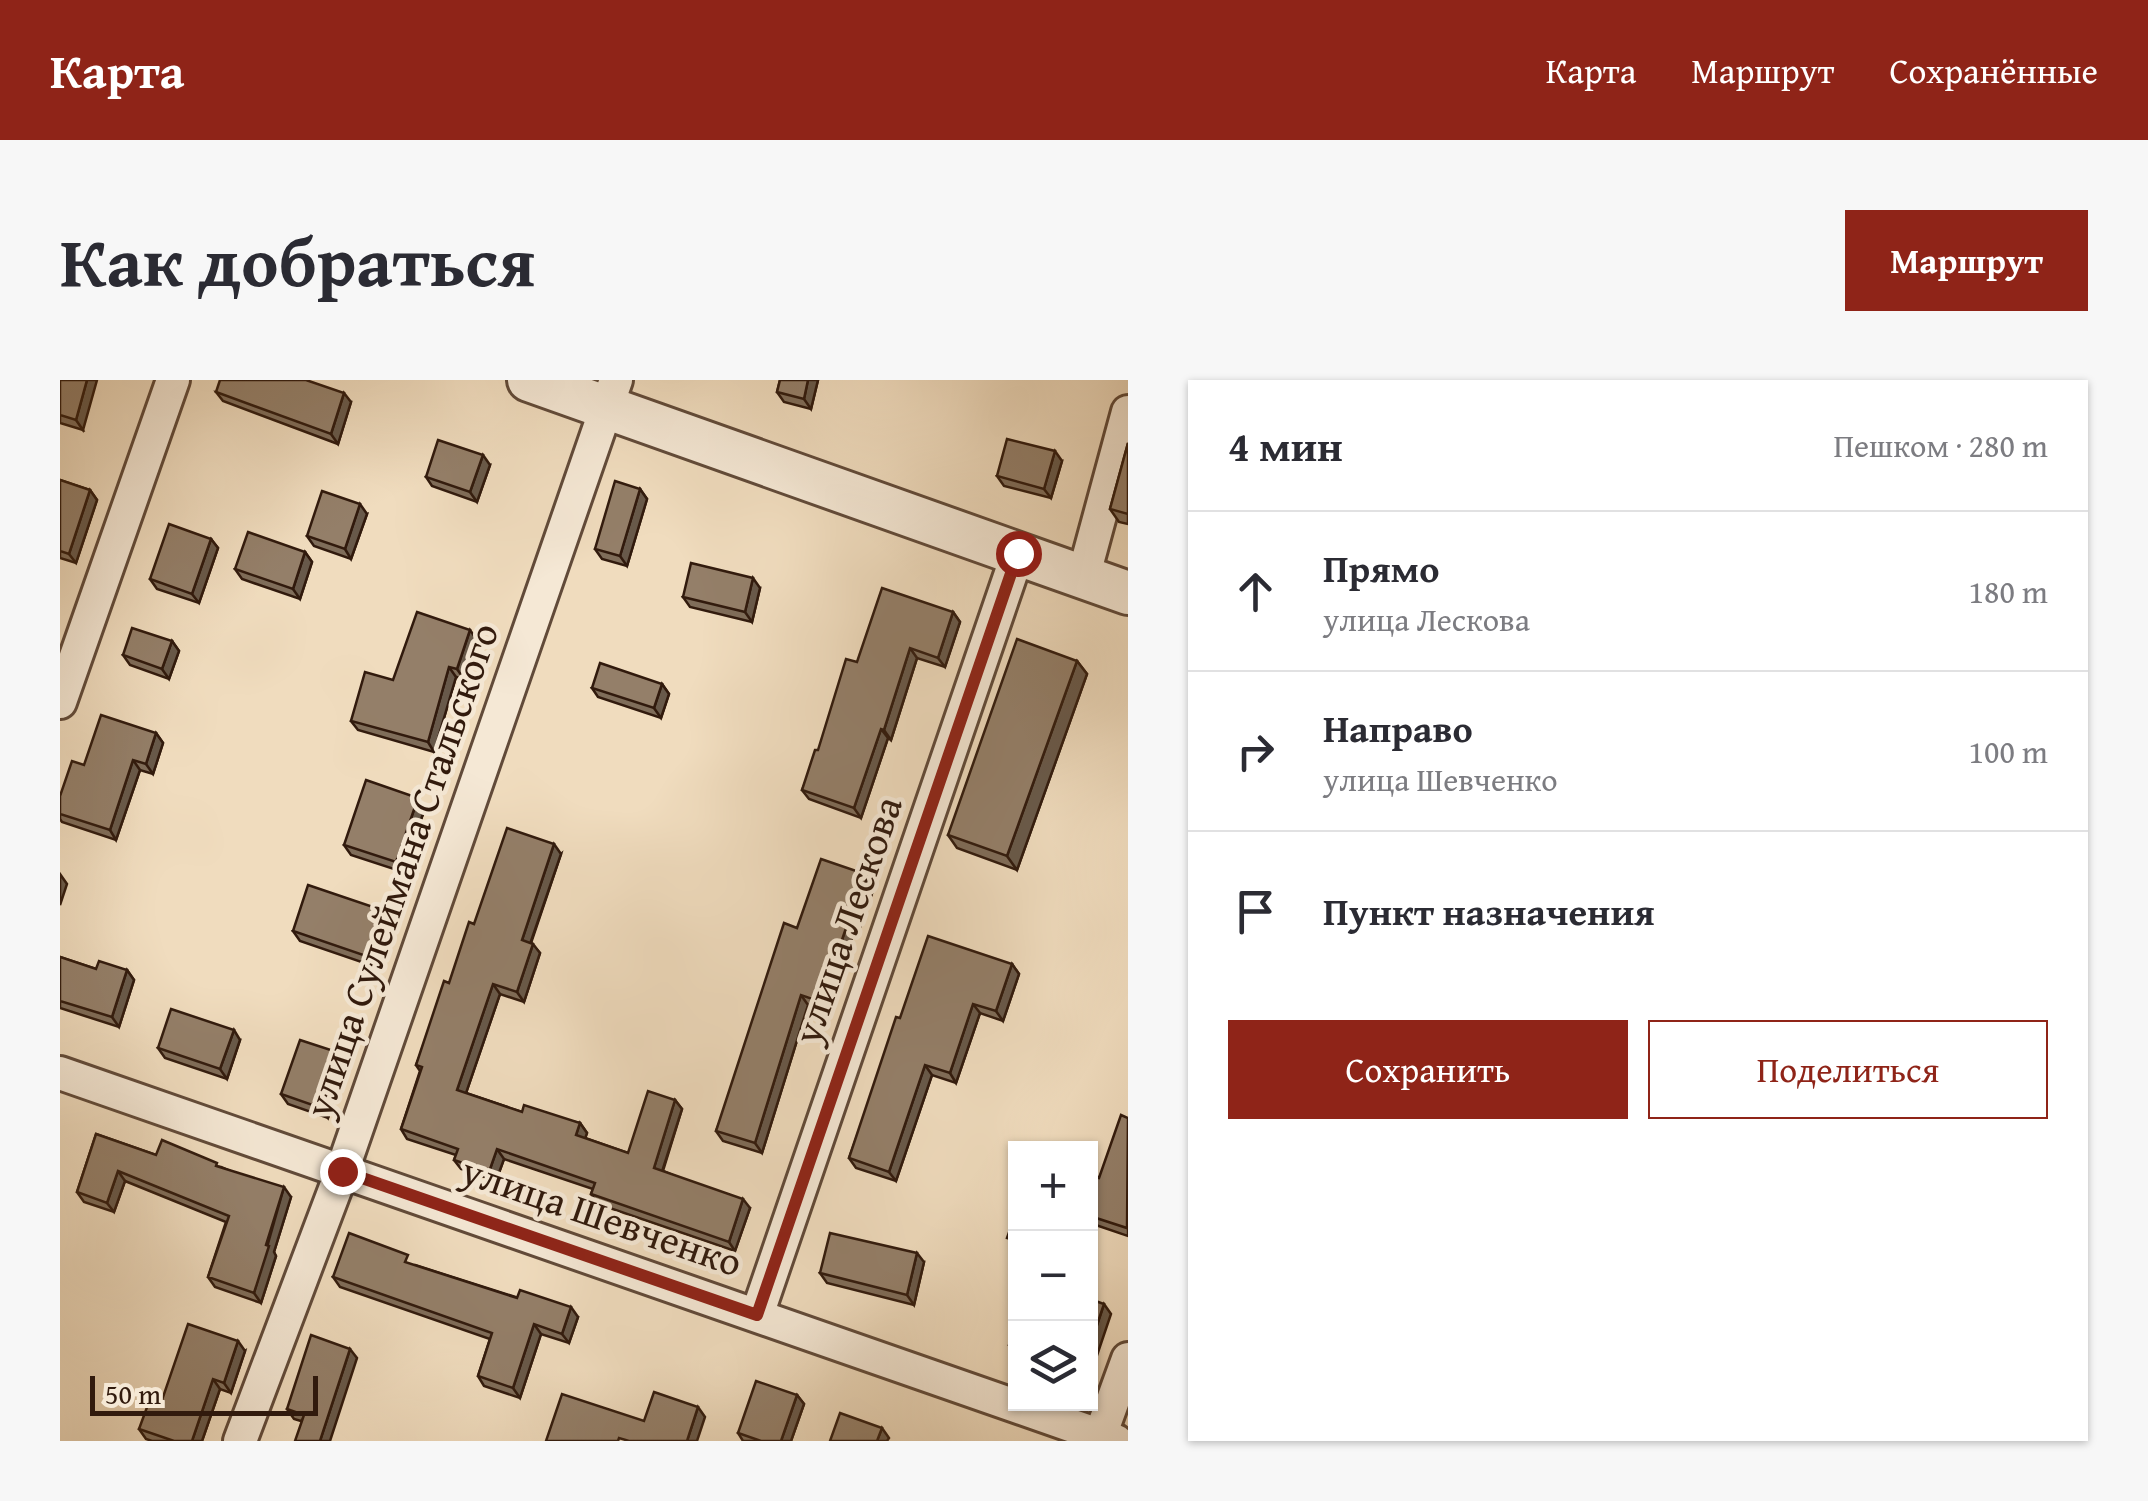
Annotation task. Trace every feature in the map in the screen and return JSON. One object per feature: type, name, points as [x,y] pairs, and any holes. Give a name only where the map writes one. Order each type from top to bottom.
[{"type":"street","points":[[60,702],[173,380]]},
{"type":"street","points":[[529,380],[611,394],[1128,593]]},
{"type":"street","name":"улица Сулеймана Стальского","points":[[240,1441],[342,1171],[611,394]]},
{"type":"street","points":[[1083,578],[1128,412]]},
{"type":"street","name":"улица Лескова","points":[[757,1315],[1018,553]]},
{"type":"street","name":"улица Шевченко","points":[[60,1072],[1108,1438]]},
{"type":"street","points":[[1108,1438],[1128,1358]]},
{"type":"building","points":[[60,380],[87,380],[76,420],[60,415]]},
{"type":"building","points":[[220,380],[306,380],[344,393],[331,434],[216,392]]},
{"type":"building","points":[[780,380],[808,380],[804,399],[777,392]]},
{"type":"building","points":[[1007,439],[1055,451],[1044,489],[997,476]]},
{"type":"building","points":[[438,440],[483,455],[470,492],[426,477]]},
{"type":"building","points":[[1128,443],[1128,514],[1110,509]]},
{"type":"building","points":[[60,480],[90,490],[69,554],[60,551]]},
{"type":"building","points":[[615,481],[640,489],[620,556],[595,549]]},
{"type":"building","points":[[322,491],[360,504],[345,549],[307,536]]},
{"type":"building","points":[[169,524],[211,539],[192,594],[150,579]]},
{"type":"building","points":[[248,532],[305,552],[293,589],[235,569]]},
{"type":"building","points":[[691,563],[753,578],[745,612],[683,597]]},
{"type":"building","points":[[882,588],[953,612],[938,658],[910,648],[854,808],[802,790],[846,659],[857,662]]},
{"type":"building","points":[[417,612],[470,630],[457,669],[449,667],[428,742],[351,721],[365,672],[393,680]]},
{"type":"building","points":[[132,628],[172,641],[162,669],[123,655]]},
{"type":"building","points":[[1017,639],[1077,661],[1007,856],[948,835]]},
{"type":"building","points":[[600,663],[662,684],[654,708],[592,688]]},
{"type":"building","points":[[101,715],[156,733],[146,764],[133,760],[110,830],[60,814],[60,796],[72,761],[84,765]]},
{"type":"building","points":[[366,780],[418,798],[396,862],[344,845]]},
{"type":"building","points":[[507,828],[554,844],[522,940],[533,944],[517,992],[493,984],[457,1090],[522,1112],[524,1105],[580,1123],[576,1135],[628,1153],[648,1091],[675,1100],[654,1168],[743,1199],[729,1242],[591,1194],[595,1183],[497,1149],[489,1172],[454,1160],[458,1149],[401,1129],[422,1067],[416,1065],[444,981],[449,983],[469,922],[474,924]]},
{"type":"building","points":[[821,859],[868,875],[821,1002],[801,995],[755,1143],[716,1131],[784,923],[797,928]]},
{"type":"building","points":[[308,885],[382,910],[366,956],[293,931]]},
{"type":"building","points":[[928,936],[1012,964],[996,1011],[973,1004],[950,1073],[925,1065],[889,1172],[849,1158]]},
{"type":"building","points":[[60,957],[96,969],[99,961],[127,970],[112,1017],[60,1001]]},
{"type":"building","points":[[171,1009],[234,1030],[220,1069],[158,1048]]},
{"type":"building","points":[[300,1040],[340,1053],[321,1108],[281,1094]]},
{"type":"building","points":[[1121,1115],[1128,1118],[1127,1228],[1098,1219],[1099,1178]]},
{"type":"building","points":[[96,1134],[156,1155],[162,1140],[217,1163],[216,1166],[284,1187],[254,1293],[208,1277],[229,1216],[118,1171],[107,1203],[77,1192]]},
{"type":"building","points":[[349,1233],[408,1255],[405,1262],[517,1298],[520,1290],[571,1307],[562,1334],[534,1324],[513,1388],[478,1376],[492,1333],[333,1277]]},
{"type":"building","points":[[830,1233],[917,1253],[907,1295],[820,1273]]},
{"type":"building","points":[[188,1324],[238,1341],[224,1383],[213,1379],[192,1441],[174,1441],[139,1429],[150,1399],[161,1403]]},
{"type":"building","points":[[311,1335],[350,1349],[320,1441],[295,1441],[304,1415],[287,1409]]},
{"type":"building","points":[[756,1381],[797,1395],[781,1441],[761,1441],[738,1433]]},
{"type":"building","points":[[654,1392],[698,1407],[687,1441],[546,1441],[562,1394],[644,1421]]},
{"type":"building","points":[[840,1413],[882,1428],[877,1441],[830,1441]]},
{"type":"route","points":[[342,1171],[757,1315],[1018,553]]}]
